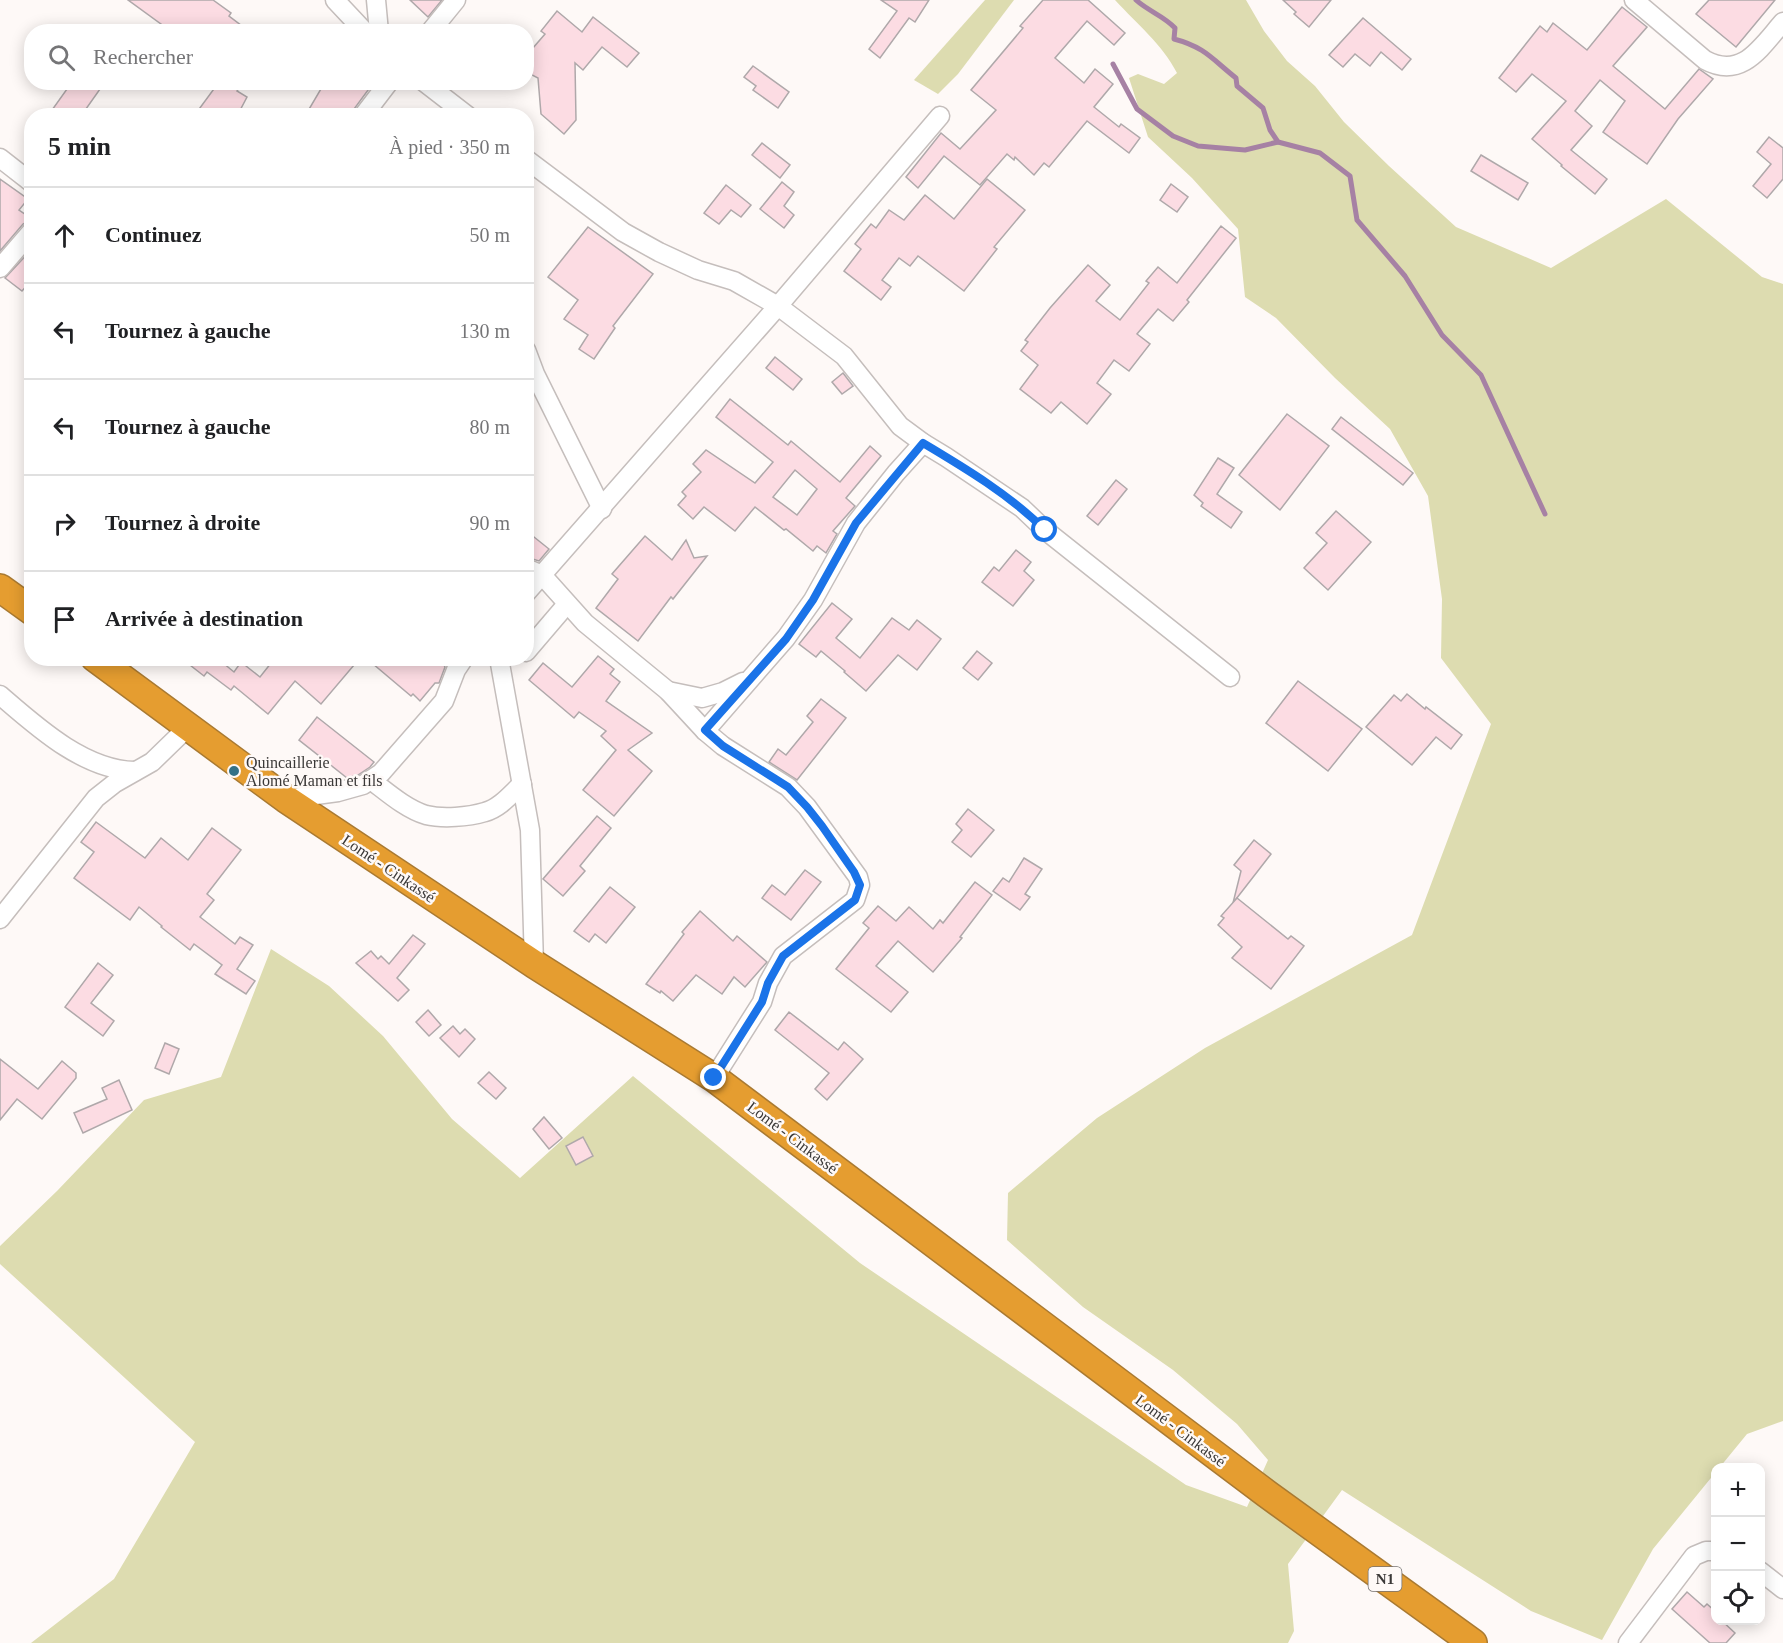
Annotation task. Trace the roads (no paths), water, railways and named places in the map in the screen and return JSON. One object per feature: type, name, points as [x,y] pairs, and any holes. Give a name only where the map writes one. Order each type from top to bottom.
[{"type":"highway","points":[[0,588],[24,600]]},
{"type":"highway","name":"Lomé - Cinkassé","points":[[106,666],[286,799],[534,964],[714,1078],[1267,1494],[1473,1643]]},
{"type":"street","points":[[335,0],[358,24]]},
{"type":"street","points":[[376,0],[378,24]]},
{"type":"street","points":[[436,24],[456,0]]},
{"type":"street","points":[[1634,0],[1705,60],[1716,66],[1739,66],[1752,57],[1783,22]]},
{"type":"street","points":[[369,108],[383,90]]},
{"type":"street","points":[[434,90],[458,108]]},
{"type":"street","points":[[441,95],[445,108]]},
{"type":"street","points":[[714,1078],[762,1002],[768,983],[783,956],[855,900],[860,885],[854,872],[822,826],[788,787],[723,746],[668,691],[608,643],[534,571],[602,509],[940,116]]},
{"type":"street","points":[[0,158],[24,177]]},
{"type":"street","points":[[534,165],[623,232],[658,252],[698,270],[734,281],[778,306],[844,356],[900,426],[1022,508],[1045,530],[1230,677]]},
{"type":"street","points":[[0,268],[24,240]]},
{"type":"street","points":[[534,371],[602,509]]},
{"type":"street","points":[[705,730],[786,639],[813,600],[856,523],[923,443]]},
{"type":"street","points":[[534,643],[567,604]]},
{"type":"street","points":[[286,799],[338,792],[363,785],[371,780],[389,765],[444,701],[459,666]]},
{"type":"street","points":[[500,666],[530,830],[534,964]]},
{"type":"street","points":[[503,680],[514,666]]},
{"type":"street","points":[[668,691],[702,698],[723,692],[752,679]]},
{"type":"street","points":[[0,695],[28,719],[76,753],[118,771],[135,771]]},
{"type":"street","points":[[0,919],[96,798],[115,783],[152,762],[187,728]]},
{"type":"street","points":[[371,780],[399,801],[424,814],[440,817],[486,812],[504,801],[522,784]]},
{"type":"street","points":[[1628,1643],[1694,1556],[1711,1551]]},
{"type":"street","points":[[1765,1574],[1783,1589]]},
{"type":"waterway","points":[[1136,0],[1175,28],[1174,39],[1201,50],[1236,78],[1237,86],[1263,108],[1270,130],[1278,142],[1320,153],[1350,176],[1357,220],[1405,276],[1442,335],[1481,375],[1545,514]]},
{"type":"waterway","points":[[1113,64],[1137,109],[1173,136],[1198,146],[1245,150],[1278,142]]},
{"type":"place","name":"Quincaillerie Alomé Maman et fils","points":[[234,771]]}]
